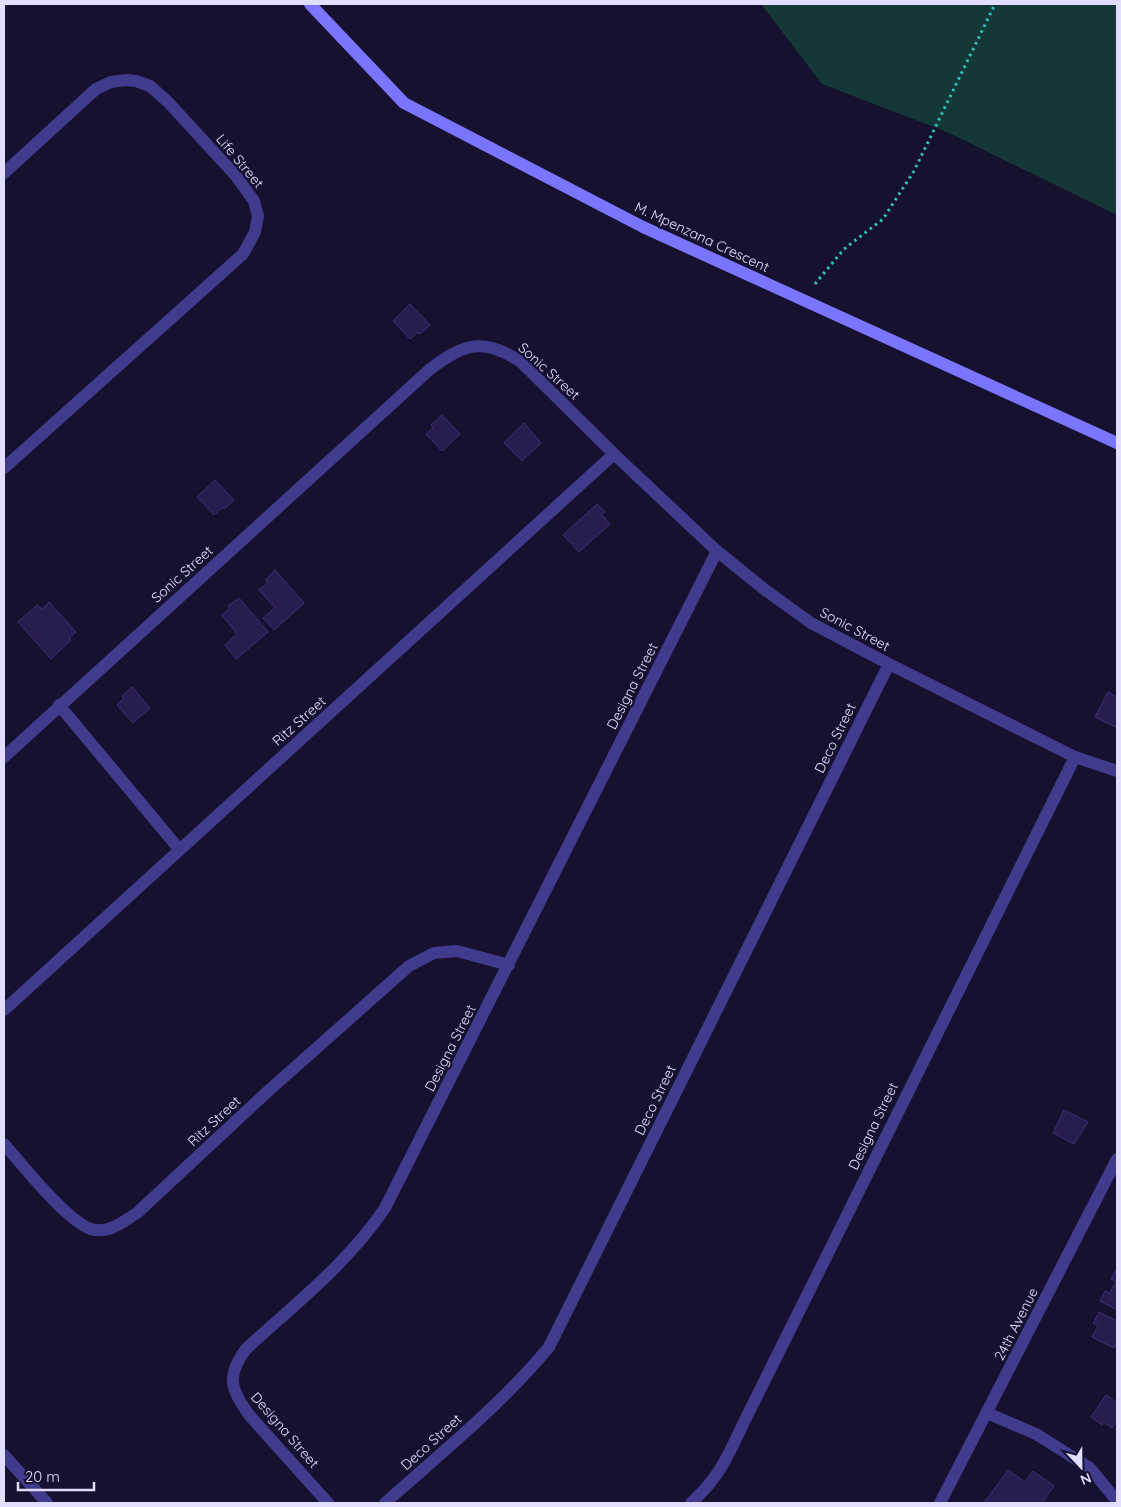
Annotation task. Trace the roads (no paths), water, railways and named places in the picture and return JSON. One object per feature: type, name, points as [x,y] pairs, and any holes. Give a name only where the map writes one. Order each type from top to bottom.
[{"type":"main road","name":"M. Mpenzana Crescent","points":[[310,4],[404,103],[643,227],[1117,443]]},
{"type":"street","name":"Life Street","points":[[4,173],[96,90],[111,82],[136,80],[150,86],[168,102],[236,176],[254,201],[258,216],[255,232],[243,254],[4,468]]},
{"type":"street","name":"Sonic Street","points":[[4,757],[428,371],[446,356],[466,347],[480,345],[506,352],[521,362],[716,551],[811,623],[1075,757],[1117,771]]},
{"type":"street","name":"Ritz Street","points":[[4,1010],[614,454]]},
{"type":"street","name":"Designa Street","points":[[328,1503],[238,1400],[232,1374],[236,1363],[246,1349],[351,1253],[371,1230],[386,1208],[716,551]]},
{"type":"street","name":"Deco Street","points":[[385,1503],[495,1404],[530,1370],[549,1347],[889,664]]},
{"type":"street","points":[[60,705],[179,849]]},
{"type":"street","name":"Designa Street","points":[[691,1503],[714,1480],[726,1462],[757,1395],[1075,757]]},
{"type":"street","name":"Ritz Street","points":[[4,1144],[78,1224],[87,1228],[104,1230],[120,1224],[137,1213],[266,1093],[409,966],[434,953],[457,951],[509,965]]},
{"type":"street","name":"24th Avenue","points":[[940,1503],[1117,1159]]},
{"type":"street","points":[[987,1413],[1036,1434],[1090,1468],[1117,1501]]},
{"type":"street","points":[[4,1455],[47,1503]]}]
